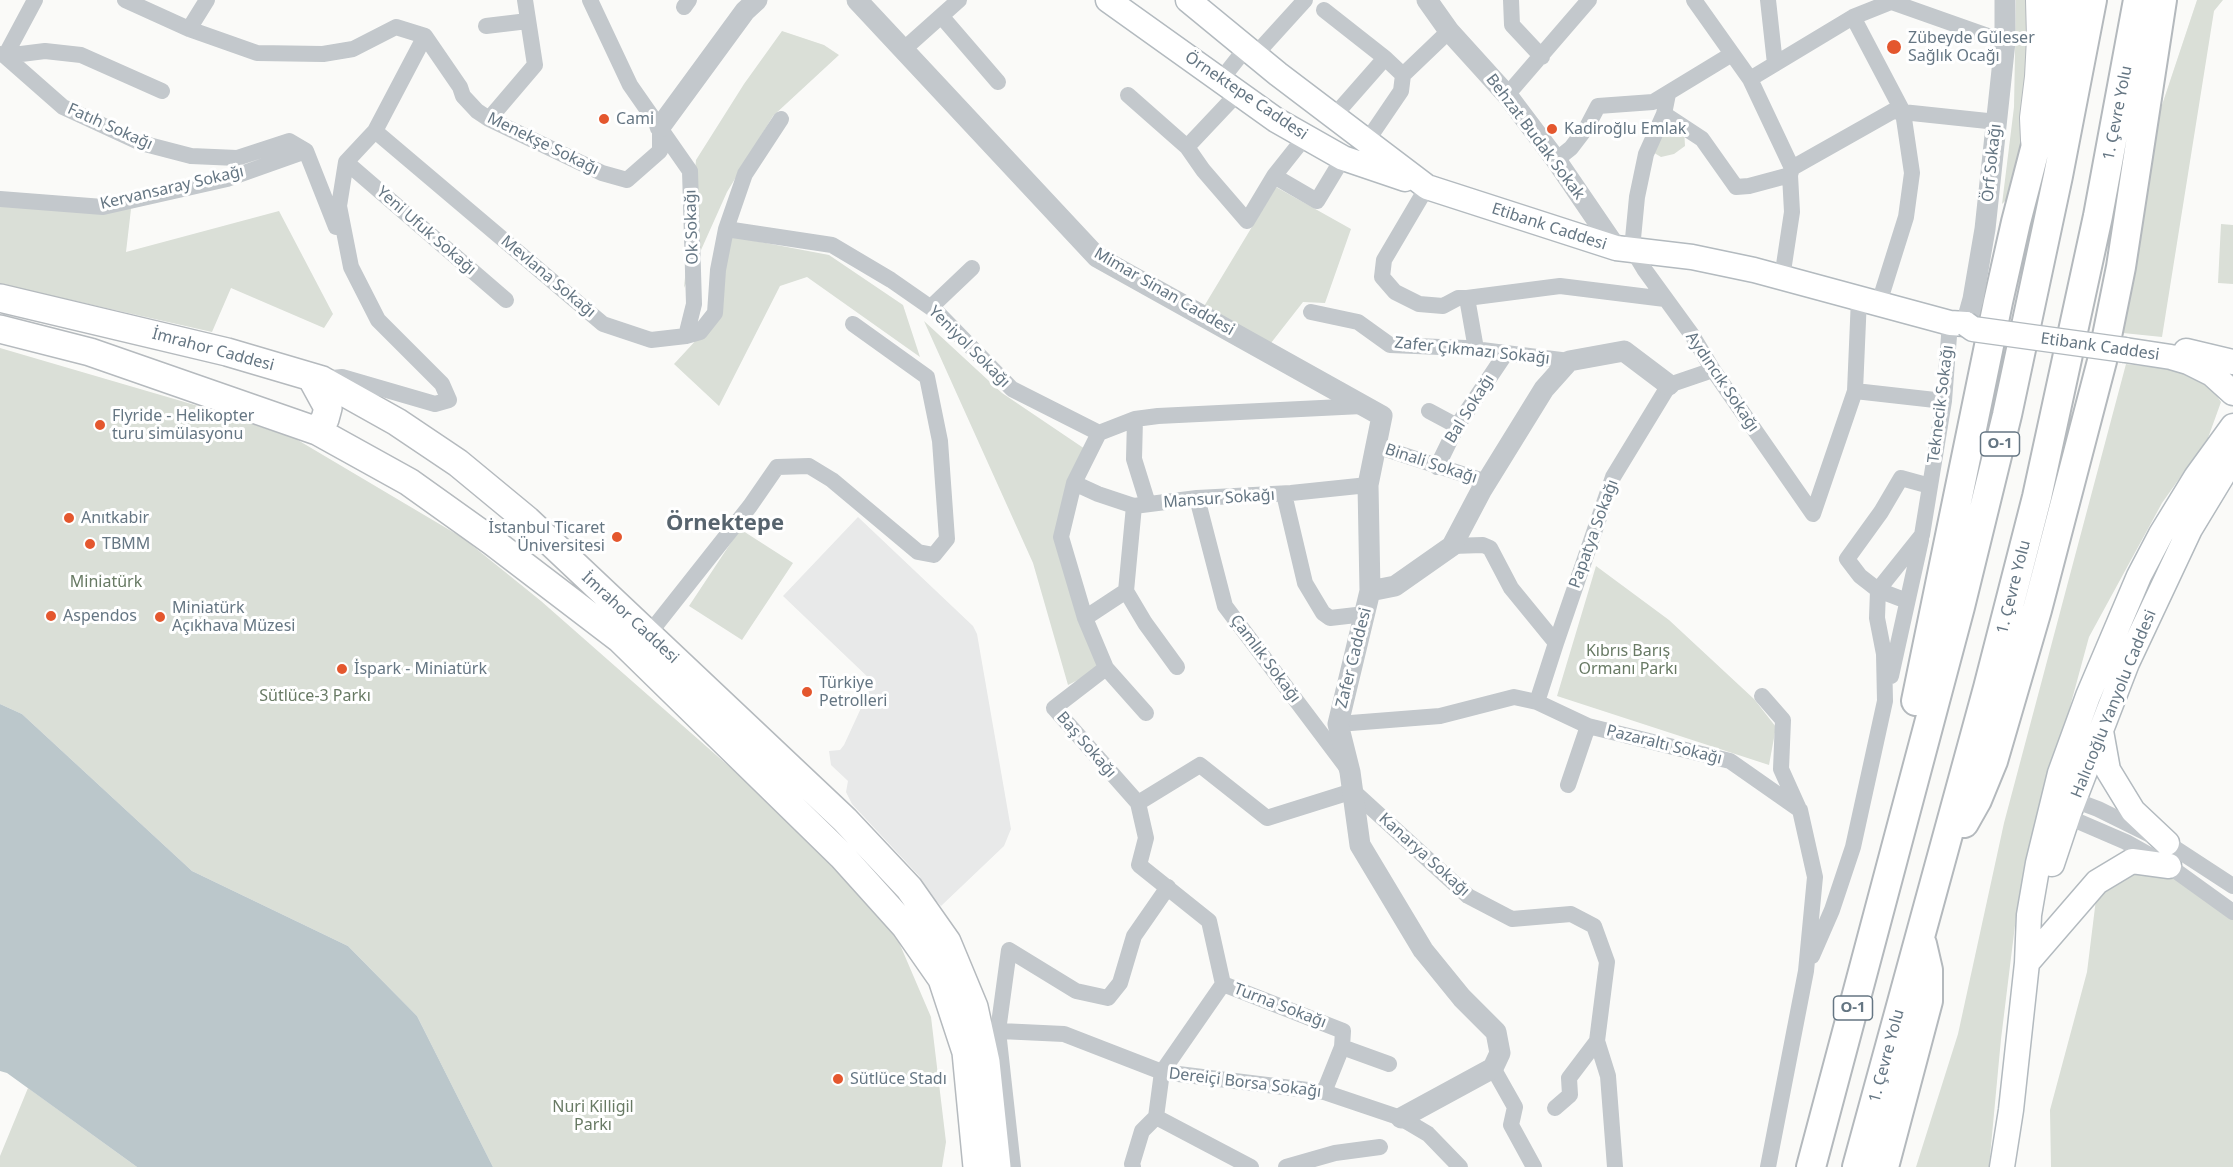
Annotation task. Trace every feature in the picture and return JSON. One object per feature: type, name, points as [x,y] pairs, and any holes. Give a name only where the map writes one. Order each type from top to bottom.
[{"type":"highway","points":[[2037,140],[2036,118],[2042,77],[2042,0]]},
{"type":"highway","points":[[1886,883],[1886,849],[1893,802],[1926,658],[2013,233],[2049,95],[2067,0]]},
{"type":"highway","name":"O-1","points":[[1811,1167],[1957,618],[2007,415],[2058,176],[2092,0]]},
{"type":"highway","name":"1. Çevre Yolu","points":[[1857,1167],[1943,856],[2040,486],[2096,227],[2138,0]]},
{"type":"highway","points":[[1943,856],[1977,800],[1993,761],[2037,610],[2102,361],[2121,267],[2162,0]]},
{"type":"highway","points":[[2146,110],[2165,28],[2176,0]]},
{"type":"highway","points":[[1884,1167],[1928,1001],[1928,970],[1920,936]]},
{"type":"highway","name":"O-1","points":[[1800,1167],[1820,1132]]},
{"type":"main road","name":"Örnektepe Caddesi","points":[[1108,0],[1229,88],[1305,137],[1343,158],[1427,187]]},
{"type":"main road","name":"Etibank Caddesi","points":[[1188,0],[1427,187],[1624,249],[1692,257],[1958,324],[1974,322],[2125,345],[2186,351],[2233,362]]},
{"type":"main road","points":[[1343,158],[1362,138]]},
{"type":"main road","name":"İmrahor Caddesi","points":[[0,298],[206,347],[316,378],[397,422],[458,463],[527,520],[845,820],[909,888],[947,942],[974,1007],[988,1031],[986,1062],[997,1167]]},
{"type":"main road","name":"İmrahor Caddesi","points":[[0,329],[90,352],[317,431],[409,482],[620,639],[842,856],[905,926],[942,978],[966,1052],[975,1126],[977,1167]]},
{"type":"main road","name":"Etibank Caddesi","points":[[2125,345],[2188,362],[2204,369],[2230,390]]},
{"type":"main road","points":[[204,391],[195,376],[195,362],[206,347]]},
{"type":"main road","points":[[316,378],[328,408],[325,419],[317,431]]},
{"type":"main road","points":[[2230,390],[2232,427]]},
{"type":"main road","name":"Halıcıoğlu Yanyolu Caddesi","points":[[2012,1110],[2027,963],[2029,915],[2038,863],[2060,773],[2088,696],[2139,576],[2161,534],[2196,477],[2232,427]]},
{"type":"main road","name":"Halıcıoğlu Yanyolu Caddesi","points":[[2027,963],[2043,894],[2071,809],[2127,663],[2190,529],[2233,458]]},
{"type":"main road","points":[[579,607],[594,584]]},
{"type":"main road","points":[[2027,963],[2097,882],[2132,861],[2168,854],[2133,812],[2108,770],[2101,731]]},
{"type":"main road","points":[[2002,1167],[2012,1110]]},
{"type":"main road","points":[[2012,1110],[2013,1167]]},
{"type":"street","points":[[3,55],[35,0]]},
{"type":"street","points":[[124,0],[189,29],[257,53],[323,54],[353,49],[396,27],[425,36],[375,131],[346,162],[339,206],[351,267]]},
{"type":"street","points":[[189,29],[207,0]]},
{"type":"street","points":[[489,119],[535,65],[525,0]]},
{"type":"street","name":"Ok Sokağı","points":[[590,0],[630,85],[690,171],[694,304],[686,336]]},
{"type":"street","points":[[660,127],[745,10],[757,0]]},
{"type":"street","name":"Mimar Sinan Caddesi","points":[[857,0],[1097,257],[1382,416],[1368,485],[1370,591]]},
{"type":"street","points":[[903,50],[959,0]]},
{"type":"street","points":[[1187,147],[1229,88],[1251,51],[1305,0]]},
{"type":"street","name":"Behzat Budak Sokak","points":[[1427,0],[1449,31],[1507,94],[1624,249]]},
{"type":"street","points":[[1510,0],[1512,25],[1542,57]]},
{"type":"street","points":[[1507,94],[1542,57],[1589,0]]},
{"type":"street","points":[[1694,0],[1750,79],[1791,172],[1792,212],[1782,278]]},
{"type":"street","points":[[1768,0],[1775,64]]},
{"type":"street","name":"Örf Sokağı","points":[[1958,324],[1972,299],[1985,229],[2005,42],[2005,0]]},
{"type":"street","points":[[1750,79],[1853,17],[1890,1],[2005,42]]},
{"type":"street","points":[[1324,10],[1385,57],[1403,75]]},
{"type":"street","points":[[942,17],[998,82]]},
{"type":"street","points":[[1853,17],[1903,112],[1912,173],[1906,217],[1869,301],[1855,391],[1944,401]]},
{"type":"street","points":[[486,26],[528,21]]},
{"type":"street","points":[[1362,138],[1401,91],[1403,75],[1449,31]]},
{"type":"street","name":"Menekşe Sokağı","points":[[425,36],[460,87],[463,96],[477,111],[489,119],[602,173],[627,180],[660,151],[660,127]]},
{"type":"street","points":[[3,55],[45,51],[81,55],[162,91]]},
{"type":"street","points":[[1556,160],[1570,148],[1587,127],[1598,106],[1653,102],[1732,54]]},
{"type":"street","name":"Fatıh Sokağı","points":[[3,55],[63,107],[141,143],[190,156],[237,158],[289,141],[306,151]]},
{"type":"street","points":[[1334,116],[1385,57]]},
{"type":"street","points":[[1624,249],[1646,154],[1664,114],[1668,94]]},
{"type":"street","points":[[1128,95],[1187,147],[1203,170],[1247,221],[1274,176],[1305,137]]},
{"type":"street","points":[[1664,114],[1702,139],[1736,187],[1749,186],[1791,172],[1893,111],[1997,122]]},
{"type":"street","name":"Mevlana Sokağı","points":[[375,131],[603,324],[651,340],[700,332],[715,313],[718,270],[726,229],[745,174],[782,119]]},
{"type":"street","points":[[306,151],[351,267],[378,320],[442,384],[449,400],[435,404],[342,377],[316,378]]},
{"type":"street","name":"Kervansaray Sokağı","points":[[0,199],[104,207],[227,178],[306,151]]},
{"type":"street","points":[[1274,176],[1317,201],[1343,158]]},
{"type":"street","name":"Yeni Ufuk Sokağı","points":[[346,162],[506,300]]},
{"type":"street","points":[[1427,187],[1384,260],[1382,277],[1395,292],[1419,304],[1443,306],[1458,298],[1560,286],[1665,299]]},
{"type":"street","name":"Yeniyol Sokağı","points":[[726,229],[832,245],[891,280],[938,312],[1012,389],[1099,433]]},
{"type":"street","name":"Aydıncık Sokağı","points":[[1624,249],[1692,335],[1713,370],[1813,514],[1855,391]]},
{"type":"street","points":[[930,307],[972,268]]},
{"type":"street","points":[[1467,298],[1476,349]]},
{"type":"street","name":"Zafer Çıkmazı Sokağı","points":[[1311,312],[1358,322],[1390,345],[1476,349],[1569,361]]},
{"type":"street","points":[[648,635],[750,506],[777,467],[809,466],[832,480],[918,552],[934,555],[947,539],[940,441],[927,377],[853,324]]},
{"type":"street","name":"Teknecik Sokağı","points":[[1885,701],[1922,535],[1958,324]]},
{"type":"street","points":[[1569,361],[1624,351],[1669,385],[1713,370]]},
{"type":"street","name":"Bal Sokağı","points":[[1437,467],[1457,426],[1506,353]]},
{"type":"street","name":"Zafer Caddesi","points":[[1493,1068],[1500,1053],[1496,1032],[1462,998],[1423,950],[1360,844],[1352,781],[1338,724],[1370,591],[1395,586],[1452,546],[1487,482],[1544,389],[1569,361]]},
{"type":"street","name":"Papatya Sokağı","points":[[1537,702],[1613,477],[1669,385]]},
{"type":"street","points":[[1146,713],[1106,668],[1085,618],[1061,537],[1074,483],[1099,433],[1135,419],[1158,416],[1362,406]]},
{"type":"street","points":[[1429,411],[1457,426]]},
{"type":"street","points":[[1135,419],[1134,459],[1141,505],[1126,591],[1144,623],[1177,667]]},
{"type":"street","name":"Binali Sokağı","points":[[1376,446],[1487,482]]},
{"type":"street","points":[[1906,607],[1860,576],[1846,559],[1881,512],[1901,478],[1930,486]]},
{"type":"street","name":"Mansur Sokağı","points":[[1074,483],[1098,494],[1141,505],[1197,498],[1284,494],[1368,485]]},
{"type":"street","points":[[1284,494],[1305,583],[1323,613],[1330,618],[1365,614]]},
{"type":"street","name":"Çamlık Sokağı","points":[[1197,498],[1225,606],[1352,781]]},
{"type":"street","points":[[1806,971],[1832,910],[1845,872],[1865,796],[1885,701],[1884,654],[1877,618],[1878,590],[1922,535]]},
{"type":"street","points":[[1452,546],[1483,545],[1490,548],[1511,588],[1556,643]]},
{"type":"street","points":[[1085,618],[1126,591]]},
{"type":"street","points":[[1877,618],[1906,607]]},
{"type":"street","name":"Baş Sokağı","points":[[1106,668],[1054,708],[1138,803]]},
{"type":"street","points":[[1762,696],[1783,720],[1780,769],[1800,810],[1815,877],[1806,971],[1768,1167]]},
{"type":"street","name":"Pazaraltı Sokağı","points":[[1338,724],[1440,716],[1514,697],[1537,702],[1588,726],[1730,761],[1800,810]]},
{"type":"street","points":[[1568,785],[1588,726]]},
{"type":"street","points":[[1133,1167],[1142,1131],[1156,1117],[1162,1072],[1223,984],[1209,921],[1139,865],[1146,838],[1138,803],[1200,765],[1267,818],[1352,781]]},
{"type":"street","name":"Kanarya Sokağı","points":[[1352,781],[1468,896],[1512,919],[1571,914],[1594,926],[1607,962],[1597,1041],[1608,1076],[1615,1167]]},
{"type":"street","points":[[2071,809],[2126,842],[2168,854],[2233,912]]},
{"type":"street","points":[[2071,809],[2098,809],[2168,854],[2233,886]]},
{"type":"street","points":[[1815,877],[1845,872]]},
{"type":"street","points":[[1013,1167],[988,1031],[1009,950],[1076,991],[1108,998],[1120,983],[1134,936],[1168,887]]},
{"type":"street","name":"Turna Sokağı","points":[[1223,984],[1343,1031],[1342,1047],[1324,1092]]},
{"type":"street","name":"Dereiçi Borsa Sokağı","points":[[988,1031],[1064,1034],[1162,1072],[1324,1092],[1401,1118],[1428,1134],[1460,1167]]},
{"type":"street","name":"Kanarya Sokağı","points":[[1555,1108],[1570,1095],[1569,1078],[1597,1041]]},
{"type":"street","points":[[1342,1047],[1389,1064]]},
{"type":"street","points":[[1401,1118],[1493,1068],[1515,1107],[1511,1125],[1534,1167]]},
{"type":"street","points":[[1156,1117],[1251,1167]]},
{"type":"street","points":[[1286,1167],[1335,1153],[1380,1148]]},
{"type":"shaded area","points":[[858,517],[973,626],[977,634],[1011,829],[1004,846],[941,906],[921,885],[920,877],[852,804],[846,792],[848,781],[831,765],[829,751],[840,750],[844,745],[873,682],[783,596]]},
{"type":"shaded area","points":[[0,704],[22,714],[192,871],[348,946],[417,1016],[493,1167],[137,1167],[7,1073],[0,1071]]},
{"type":"green space","points":[[2016,0],[2033,0],[2030,86],[2021,145],[2007,199],[2002,204],[2014,107]]},
{"type":"green space","points":[[2197,0],[2223,0],[2214,11],[2162,337],[2123,333],[2155,126]]},
{"type":"green space","points":[[782,31],[824,45],[839,55],[773,116],[727,192],[684,288],[696,160],[744,84]]},
{"type":"green space","points":[[1663,123],[1684,128],[1685,146],[1674,154],[1661,157],[1651,151]]},
{"type":"green space","points":[[1276,187],[1351,229],[1325,303],[1303,302],[1271,343],[1203,308]]},
{"type":"green space","points":[[0,203],[131,209],[126,252],[279,211],[333,314],[324,328],[231,288],[212,332],[0,284]]},
{"type":"green space","points":[[2221,224],[2233,225],[2233,284],[2218,283]]},
{"type":"green space","points":[[729,236],[829,255],[903,305],[920,357],[807,277],[780,286],[719,406],[674,364],[712,323]]},
{"type":"green space","points":[[924,321],[1002,393],[1085,449],[1059,534],[1100,669],[1068,685],[1033,563]]},
{"type":"green space","name":"Sütlüce-3 Parkı","points":[[0,348],[205,408],[296,439],[463,538],[541,601],[815,842],[898,940],[931,1017],[946,1142],[942,1167],[493,1167],[417,1016],[348,946],[192,871],[22,714],[0,704]]},
{"type":"green space","points":[[2126,364],[2187,371],[2205,378],[2221,402],[2208,438],[2162,503],[2089,637],[2017,909],[2001,1039],[1989,1167],[1916,1167],[1958,1034],[2004,823]]},
{"type":"green space","points":[[740,529],[793,563],[742,640],[689,606]]},
{"type":"green space","name":"Kıbrıs Barış Ormanı Parkı","points":[[1596,566],[1669,620],[1754,699],[1776,727],[1769,765],[1557,696]]},
{"type":"green space","points":[[2155,864],[2233,920],[2233,1167],[2051,1167],[2050,1110],[2087,972],[2097,891]]},
{"type":"green space","points":[[28,1088],[137,1167],[0,1167],[0,1156]]},
{"type":"place","name":"Zübeyde Güleser Sağlık Ocağı","points":[[1894,47]]},
{"type":"place","name":"Cami","points":[[604,119]]},
{"type":"place","name":"Kadiroğlu Emlak","points":[[1552,129]]},
{"type":"place","name":"Flyride - Helikopter turu simülasyonu","points":[[100,425]]},
{"type":"place","name":"Anıtkabir","points":[[69,518]]},
{"type":"place","name":"İstanbul Ticaret Üniversitesi","points":[[617,537]]},
{"type":"place","name":"TBMM","points":[[90,544]]},
{"type":"place","name":"Aspendos","points":[[51,616]]},
{"type":"place","name":"Miniatürk Açıkhava Müzesi","points":[[160,617]]},
{"type":"place","name":"İspark - Miniatürk","points":[[342,669]]},
{"type":"place","name":"Türkiye Petrolleri","points":[[807,692]]},
{"type":"place","name":"Sütlüce Stadı","points":[[838,1079]]},
{"type":"district","name":"Örnektepe","points":[[725,524]]},
{"type":"park label","name":"Miniatürk","points":[[106,582]]},
{"type":"park label","name":"Nuri Killigil Parkı","points":[[593,1116]]}]
